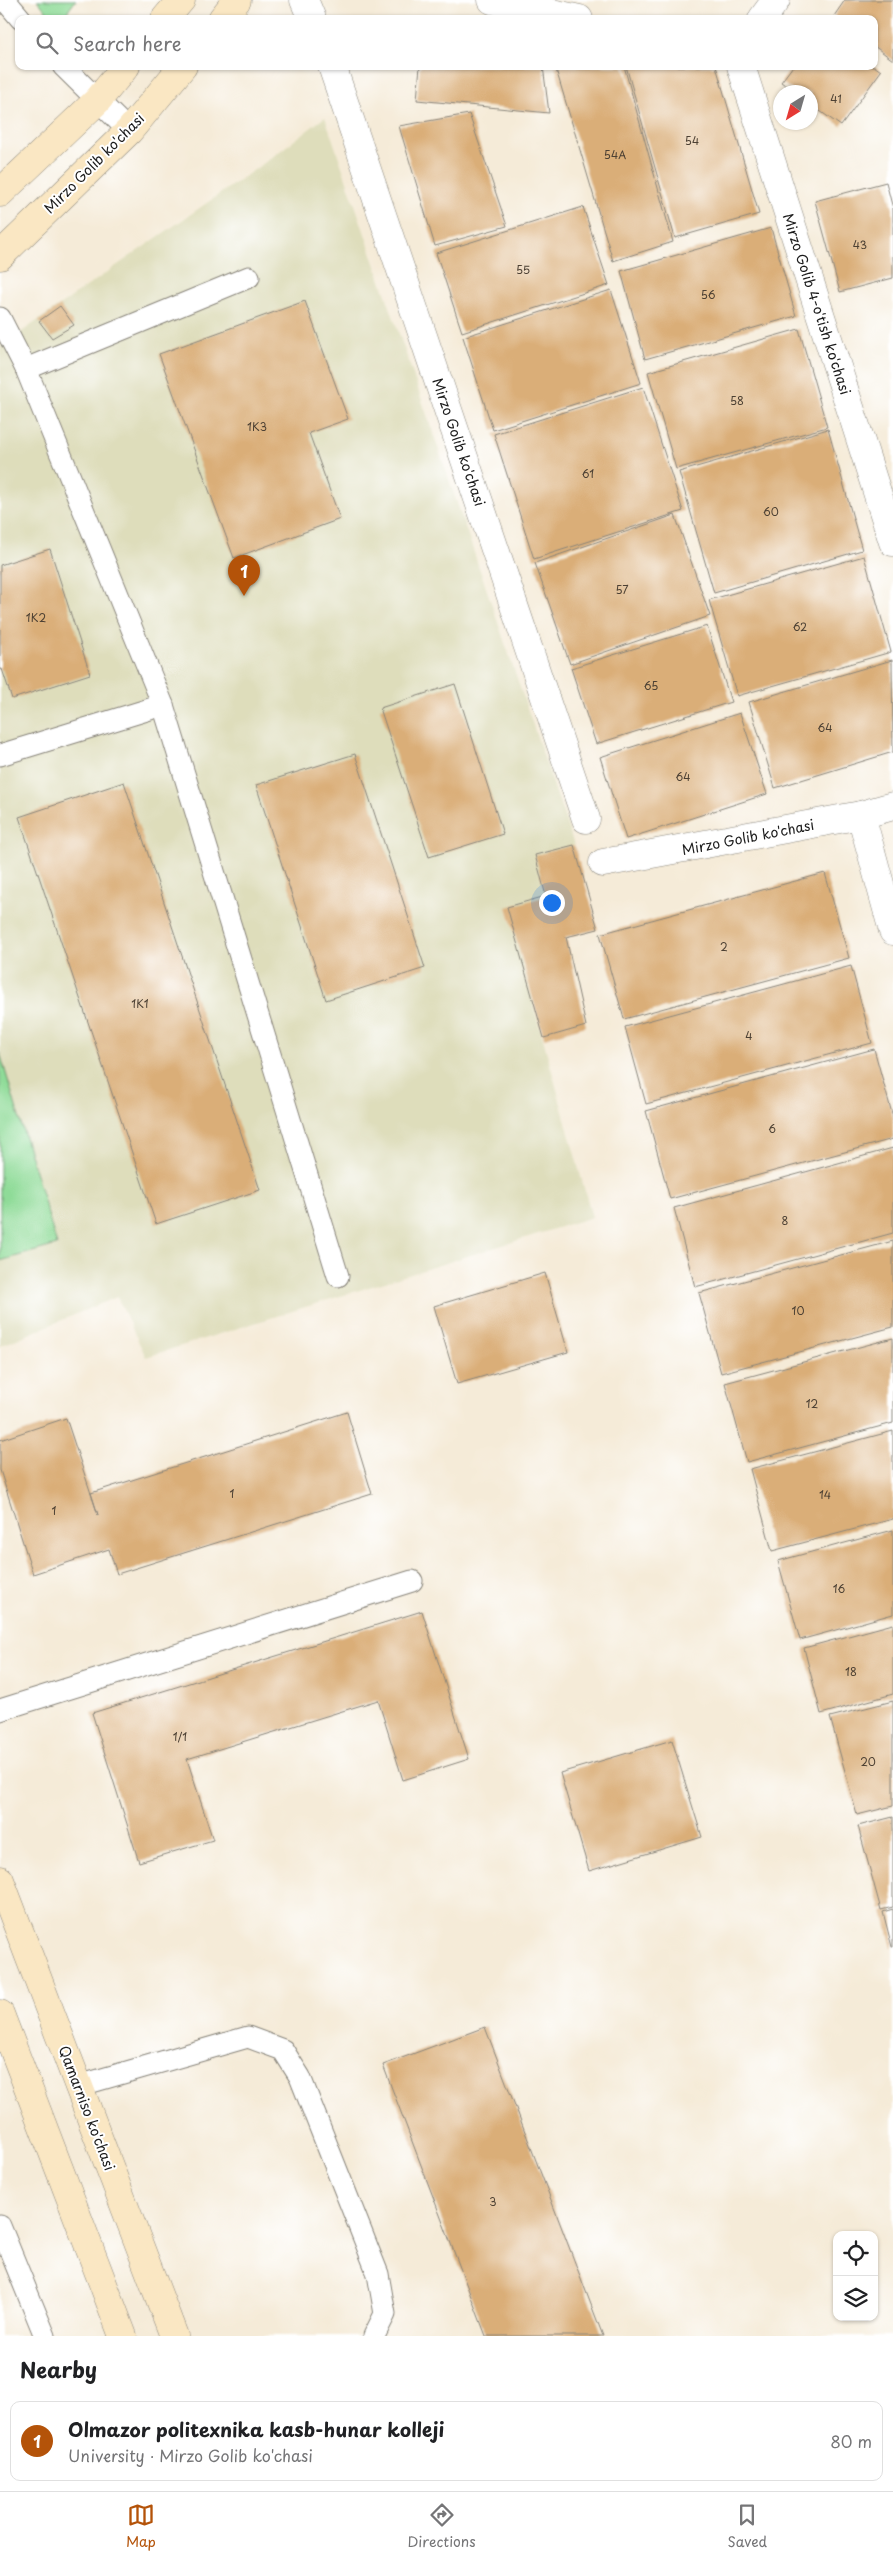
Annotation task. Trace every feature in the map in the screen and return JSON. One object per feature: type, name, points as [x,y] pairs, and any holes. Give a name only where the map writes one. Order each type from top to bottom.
[{"type":"main road","points":[[168,15],[181,0]]},
{"type":"main road","points":[[225,15],[237,0]]},
{"type":"main road","points":[[0,193],[97,101],[123,70]]},
{"type":"main road","name":"Mirzo Golib ko'chasi","points":[[0,256],[129,131],[179,70]]},
{"type":"main road","name":"Qamarniso ko'chasi","points":[[0,1880],[174,2336]]},
{"type":"main road","points":[[0,2014],[123,2336]]},
{"type":"street","points":[[304,0],[310,15]]},
{"type":"street","points":[[492,0],[560,15]]},
{"type":"street","points":[[765,15],[776,0]]},
{"type":"street","name":"Mirzo Golib ko'chasi","points":[[333,70],[586,819]]},
{"type":"street","name":"Mirzo Golib 4-o'tish ko'chasi","points":[[742,70],[891,527]]},
{"type":"street","name":"Mirzo Golib ko'chasi","points":[[603,863],[861,815],[893,806]]},
{"type":"street","points":[[861,815],[893,932]]},
{"type":"lane","points":[[5,0],[18,15]]},
{"type":"lane","points":[[68,70],[129,131]]},
{"type":"lane","points":[[26,370],[250,277]]},
{"type":"lane","points":[[0,318],[26,370],[162,705],[338,1276]]},
{"type":"lane","points":[[0,755],[162,705]]},
{"type":"lane","points":[[0,1710],[412,1581]]},
{"type":"lane","points":[[78,2086],[248,2037],[283,2050],[300,2077],[378,2274],[385,2314],[374,2336]]},
{"type":"lane","points":[[0,2226],[45,2336]]},
{"type":"shaded area","points":[[325,117],[574,845],[535,855],[546,896],[507,908],[592,1217],[146,1357],[117,1297],[0,1346],[0,347],[267,161]]},
{"type":"green space","points":[[37,0],[76,0],[65,15],[50,15]]},
{"type":"green space","points":[[0,1053],[57,1245],[0,1261]]},
{"type":"building","points":[[845,0],[893,0],[893,60],[878,49],[878,15],[835,15]]},
{"type":"building","points":[[878,69],[881,71],[841,126],[818,110],[818,85],[785,85],[781,82],[790,70]]},
{"type":"building","points":[[420,70],[544,70],[549,113],[417,100]]},
{"type":"building","points":[[556,70],[625,70],[673,242],[613,261]]},
{"type":"building","points":[[627,70],[717,70],[759,214],[675,238]]},
{"type":"building","points":[[469,114],[507,226],[435,246],[399,126]]},
{"type":"building","points":[[886,182],[893,209],[893,278],[840,292],[815,201]]},
{"type":"building","points":[[583,207],[609,285],[462,332],[436,253]]},
{"type":"building","points":[[771,228],[796,316],[645,359],[621,271]]},
{"type":"building","points":[[611,290],[641,383],[493,430],[463,337]]},
{"type":"building","points":[[305,301],[348,419],[309,433],[340,519],[234,558],[159,354]]},
{"type":"building","points":[[60,306],[74,325],[52,338],[39,321]]},
{"type":"building","points":[[799,329],[827,427],[676,469],[648,372]]},
{"type":"building","points":[[643,387],[683,511],[534,559],[494,434]]},
{"type":"building","points":[[828,429],[862,550],[714,593],[679,472]]},
{"type":"building","points":[[675,515],[710,616],[570,664],[535,563]]},
{"type":"building","points":[[50,549],[90,674],[12,699],[2,669],[0,670],[0,565]]},
{"type":"building","points":[[864,556],[891,652],[737,696],[709,600]]},
{"type":"building","points":[[707,626],[731,702],[596,744],[571,668]]},
{"type":"building","points":[[892,660],[893,752],[775,788],[749,702]]},
{"type":"building","points":[[455,684],[503,834],[429,857],[380,708]]},
{"type":"building","points":[[740,713],[767,794],[626,839],[600,757]]},
{"type":"building","points":[[355,754],[425,968],[326,1000],[256,785]]},
{"type":"building","points":[[124,782],[260,1190],[156,1224],[19,817]]},
{"type":"building","points":[[574,845],[598,929],[566,937],[586,1026],[544,1038],[507,907],[546,896],[535,855]]},
{"type":"building","points":[[825,873],[849,958],[624,1019],[600,934]]},
{"type":"building","points":[[851,966],[872,1043],[646,1104],[625,1027]]},
{"type":"building","points":[[874,1049],[893,1117],[893,1139],[670,1199],[646,1111]]},
{"type":"building","points":[[893,1148],[893,1233],[695,1287],[674,1208]]},
{"type":"building","points":[[893,1241],[893,1327],[721,1373],[699,1293]]},
{"type":"building","points":[[545,1273],[568,1352],[457,1384],[434,1306]]},
{"type":"building","points":[[893,1338],[893,1423],[747,1462],[725,1383]]},
{"type":"building","points":[[347,1412],[372,1494],[117,1574],[109,1549],[33,1574],[0,1470],[0,1440],[66,1418],[98,1515],[91,1493]]},
{"type":"building","points":[[893,1431],[893,1519],[772,1551],[750,1469]]},
{"type":"building","points":[[893,1530],[893,1614],[800,1640],[778,1561]]},
{"type":"building","points":[[422,1611],[469,1759],[403,1780],[378,1700],[187,1759],[213,1840],[139,1862],[92,1713]]},
{"type":"building","points":[[893,1624],[893,1694],[821,1714],[804,1648]]},
{"type":"building","points":[[893,1701],[893,1806],[857,1815],[830,1717]]},
{"type":"building","points":[[672,1740],[702,1837],[589,1871],[560,1773]]},
{"type":"building","points":[[893,1817],[893,1907],[881,1910],[858,1826]]},
{"type":"building","points":[[893,1909],[893,1947],[892,1947],[883,1912]]},
{"type":"building","points":[[485,2027],[603,2336],[486,2336],[383,2065]]},
{"type":"place","name":"Оlmazor politexnika kasb-hunar kolleji","points":[[244,596]]}]
